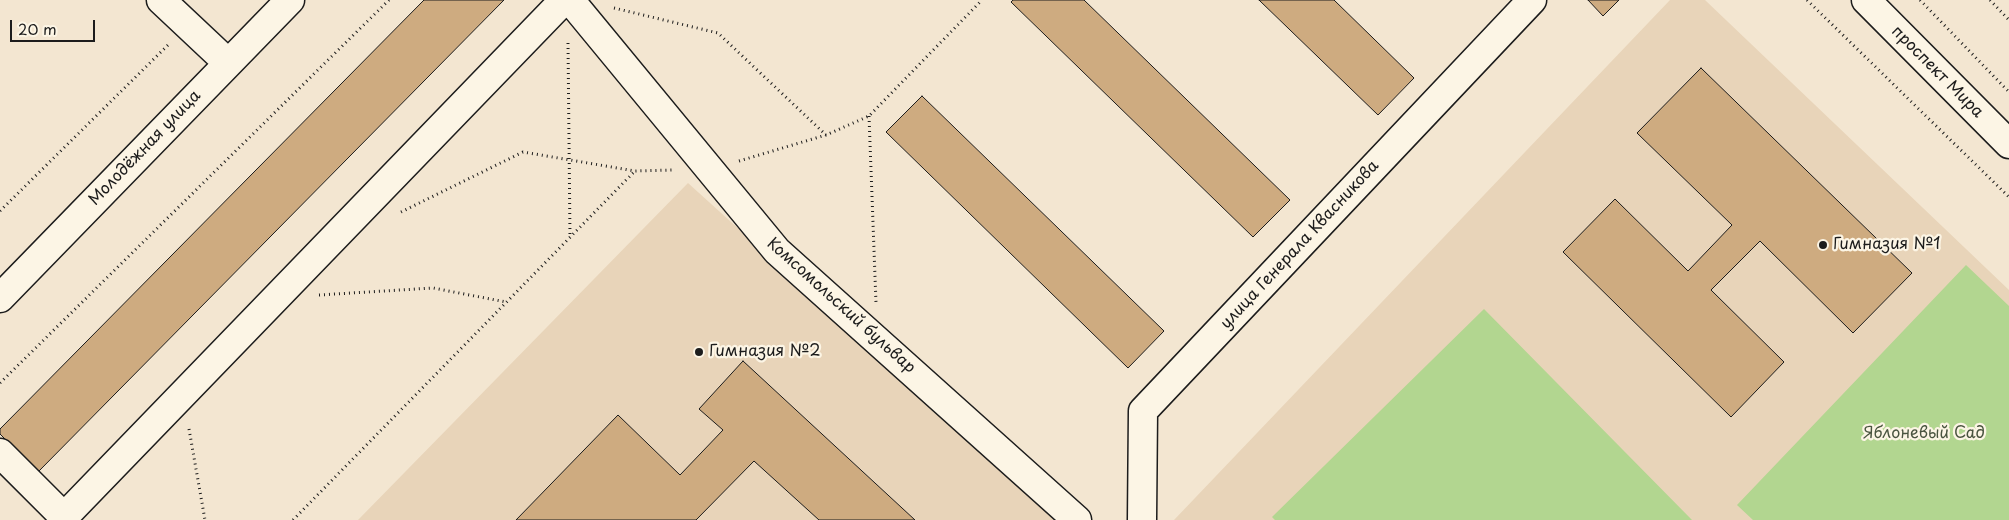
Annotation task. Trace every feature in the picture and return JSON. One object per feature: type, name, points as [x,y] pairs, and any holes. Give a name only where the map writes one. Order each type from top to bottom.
[{"type":"street","points":[[162,0],[228,63]]},
{"type":"street","name":"Молодёжная улица","points":[[0,298],[290,0]]},
{"type":"street","points":[[0,453],[66,518],[564,0]]},
{"type":"street","name":"Комсомольский бульвар","points":[[570,0],[777,251],[1077,520]]},
{"type":"street","name":"улица Генерала Квасникова","points":[[1142,520],[1143,411],[1532,0]]},
{"type":"street","name":"проспект Мира","points":[[1866,0],[2009,144]]},
{"type":"path","points":[[0,383],[389,0]]},
{"type":"path","points":[[399,212],[523,152],[635,171],[710,170],[826,134],[869,116],[982,0]]},
{"type":"path","points":[[1807,0],[2009,197]]},
{"type":"path","points":[[1920,0],[2009,92]]},
{"type":"path","points":[[1990,0],[2009,20]]},
{"type":"path","points":[[609,6],[718,32],[826,134]]},
{"type":"path","points":[[0,211],[188,26]]},
{"type":"path","points":[[568,40],[570,238]]},
{"type":"path","points":[[869,116],[878,340]]},
{"type":"path","points":[[293,520],[635,171]]},
{"type":"path","points":[[318,295],[433,288],[507,302]]},
{"type":"path","points":[[188,422],[205,520]]},
{"type":"shaded area","points":[[1670,0],[1705,0],[2009,290],[2009,520],[1174,520]]},
{"type":"shaded area","name":"Гимназия №2","points":[[688,183],[1060,520],[358,520]]},
{"type":"green space","name":"Яблоневый Сад","points":[[1966,265],[2009,306],[2009,520],[1753,520],[1737,505]]},
{"type":"green space","points":[[1484,309],[1692,520],[1275,520],[1272,517]]},
{"type":"building","points":[[424,0],[504,0],[38,472],[0,434],[0,429]]},
{"type":"building","points":[[1013,0],[1084,0],[1290,200],[1253,237],[1011,2]]},
{"type":"building","points":[[1259,0],[1334,0],[1414,78],[1378,115]]},
{"type":"building","points":[[1588,0],[1619,0],[1603,16]]},
{"type":"building","name":"Гимназия №1","points":[[1701,68],[1912,273],[1853,333],[1760,241],[1711,290],[1784,362],[1731,417],[1563,252],[1615,199],[1688,271],[1732,225],[1637,133]]},
{"type":"building","points":[[922,96],[1164,331],[1128,368],[886,132]]},
{"type":"building","points":[[743,361],[915,520],[819,520],[754,461],[696,520],[516,520],[618,415],[680,475],[723,430],[699,409]]},
{"type":"place","name":"Гимназия №1","points":[[1823,245]]},
{"type":"place","name":"Гимназия №2","points":[[699,352]]}]
